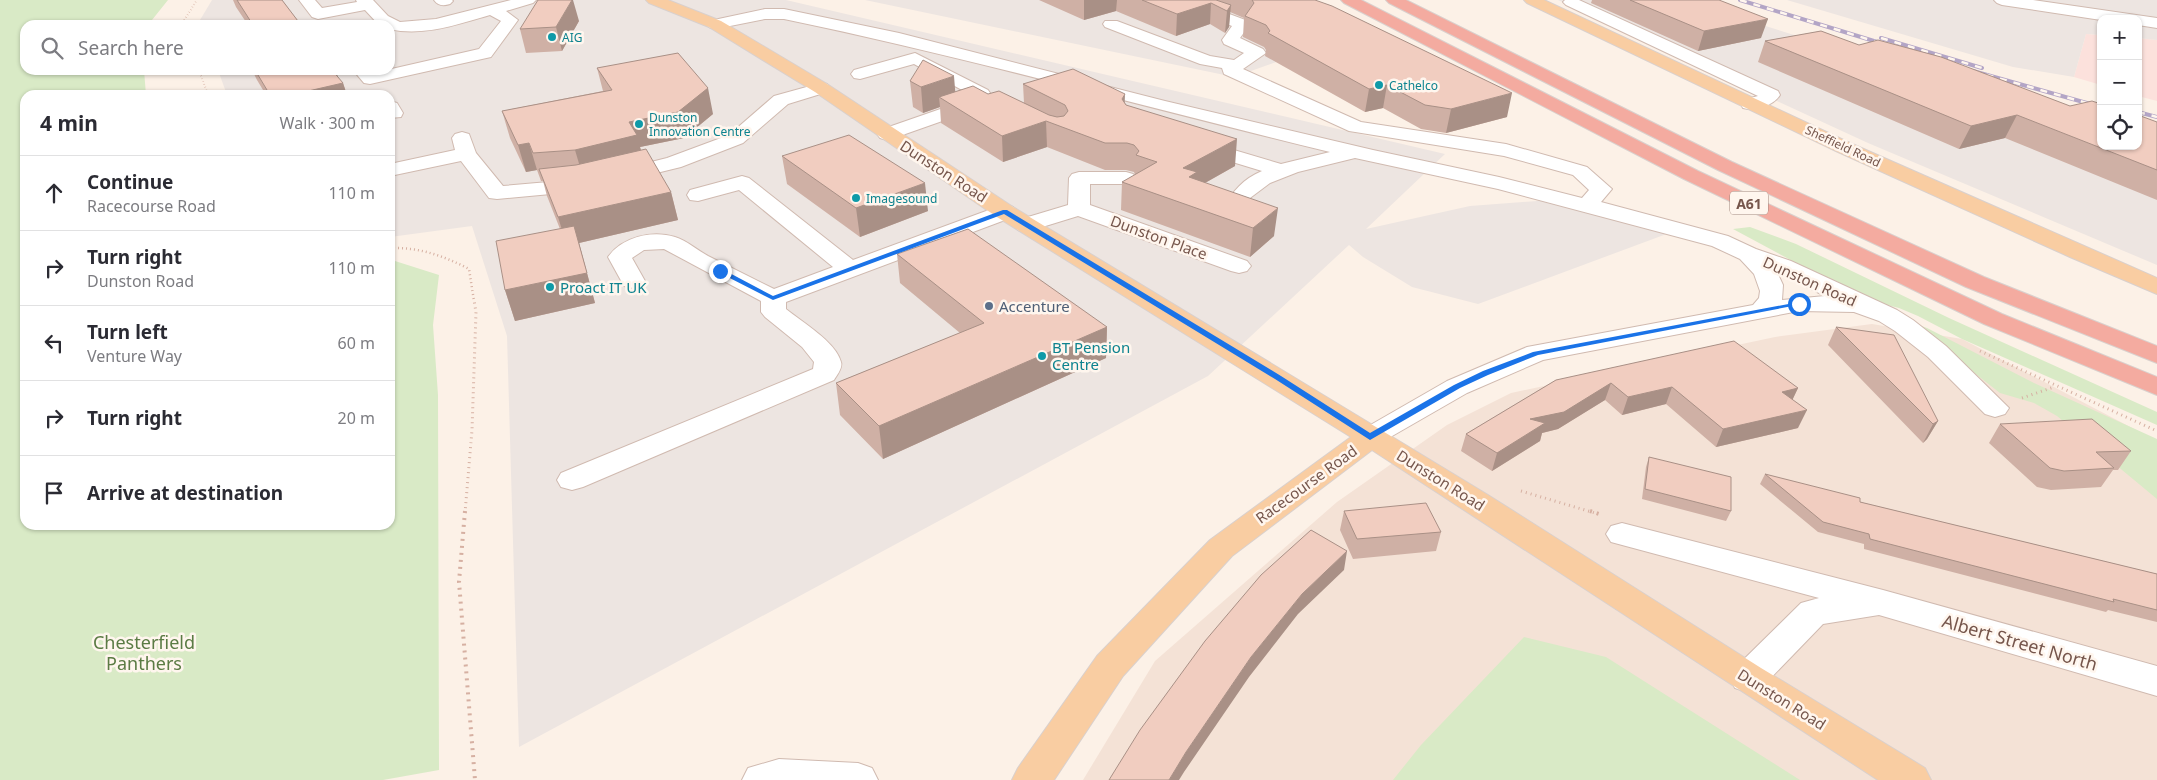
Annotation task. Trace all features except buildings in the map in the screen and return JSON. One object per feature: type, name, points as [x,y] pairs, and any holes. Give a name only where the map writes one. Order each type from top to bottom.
[{"type":"highway","name":"A61","points":[[1349,0],[1691,175],[1993,319],[2157,387]]},
{"type":"highway","name":"A61","points":[[1394,0],[1725,166],[1948,270],[2157,355]]},
{"type":"main road","name":"Dunston Road","points":[[654,0],[715,24],[821,88],[1005,212],[1278,378],[1460,492],[1748,678],[1911,780]]},
{"type":"main road","name":"Sheffield Road","points":[[1532,0],[1750,104],[2157,287]]},
{"type":"main road","name":"Racecourse Road","points":[[1032,780],[1110,666],[1221,548],[1370,437]]},
{"type":"street","points":[[307,0],[322,19],[371,2],[385,20]]},
{"type":"street","points":[[395,26],[439,22],[528,0]]},
{"type":"street","points":[[1178,0],[1242,24],[1230,40],[1258,53],[1233,68]]},
{"type":"street","points":[[2002,0],[2102,15]]},
{"type":"street","points":[[1571,2],[1771,95],[1765,100],[1750,104]]},
{"type":"street","points":[[395,69],[485,52],[510,20],[492,10]]},
{"type":"street","name":"Dunston Road","points":[[715,24],[765,14],[784,14],[900,38],[1163,106],[1587,205],[1720,241],[1748,254],[1783,266],[1871,308]]},
{"type":"street","points":[[2142,21],[2157,23]]},
{"type":"street","points":[[1111,24],[1206,60],[1233,68],[1356,127],[1506,150],[1580,171],[1601,189],[1587,205]]},
{"type":"street","points":[[799,27],[909,55],[982,94],[992,103],[887,134]]},
{"type":"street","points":[[860,74],[915,58]]},
{"type":"street","points":[[367,75],[378,90]]},
{"type":"street","points":[[395,168],[464,146],[497,193],[583,185],[674,163],[736,139],[781,100],[821,88]]},
{"type":"street","points":[[1180,139],[1283,171]]},
{"type":"street","points":[[1234,208],[1241,194],[1253,185],[1283,171],[1308,162],[1358,152]]},
{"type":"street","points":[[1026,225],[1079,209],[1079,178],[1126,178]]},
{"type":"street","points":[[698,194],[742,182],[850,270]]},
{"type":"street","name":"Dunston Place","points":[[1079,209],[1239,266]]},
{"type":"street","points":[[633,281],[620,257],[626,250],[639,243],[669,242],[699,260],[773,298],[1005,212]]},
{"type":"street","name":"Dunston Road","points":[[1748,254],[1767,275],[1771,287],[1770,298],[1762,311]]},
{"type":"street","points":[[572,480],[824,374],[828,366],[827,360],[816,347],[774,312],[773,298]]},
{"type":"street","name":"Racecourse Road","points":[[1370,437],[1457,387],[1536,353],[1799,304],[1825,302],[1871,308],[1904,325],[1936,351],[1995,408]]},
{"type":"street","name":"Albert Street North","points":[[1622,534],[1883,603],[2157,681]]},
{"type":"street","name":"Albert Street North","points":[[1748,678],[1813,612],[1883,603]]},
{"type":"street","points":[[762,780],[779,776],[858,780]]},
{"type":"path","points":[[185,20],[197,0]]},
{"type":"path","points":[[201,75],[206,90]]},
{"type":"path","points":[[395,247],[402,246],[445,256],[469,269],[476,312],[472,430],[459,582],[475,780]]},
{"type":"path","points":[[1977,350],[2157,431]]},
{"type":"path","points":[[1460,492],[1476,484],[1502,486],[1613,518],[1622,534]]},
{"type":"shaded area","points":[[212,0],[786,0],[1445,154],[1366,229],[1470,206],[1537,201],[1556,197],[1680,229],[1478,304],[1412,287],[1363,257],[1349,245],[1208,376],[519,747],[507,336],[472,226],[395,236],[395,90],[225,90],[220,75],[395,75],[395,20],[200,20]]},
{"type":"shaded area","points":[[865,0],[1302,0],[1361,32],[1234,77]]},
{"type":"shaded area","points":[[1558,0],[1682,0],[1945,82],[2097,144],[2097,150],[2142,150],[2142,145],[2157,144],[2157,265],[1868,143]]},
{"type":"shaded area","points":[[1787,0],[2157,0],[2157,40],[2142,38],[2142,15],[2097,15],[2097,35],[2086,34],[2074,77],[2013,67]]},
{"type":"shaded area","points":[[2086,34],[2097,35],[2097,84],[2074,77]]},
{"type":"shaded area","points":[[2142,38],[2157,40],[2157,101],[2142,97]]},
{"type":"shaded area","points":[[1872,324],[1962,339],[2157,441],[2157,780],[1083,780],[1155,661],[1337,502],[1447,425],[1511,393],[1775,337]]},
{"type":"green space","name":"Chesterfield Panthers","points":[[0,0],[168,0],[152,20],[20,20],[20,75],[144,75],[146,90],[20,90],[20,530],[395,530],[395,261],[439,275],[433,325],[438,395],[439,770],[383,780],[0,780]]},
{"type":"green space","points":[[1750,227],[1796,244],[1949,318],[2157,412],[2157,425],[1962,339],[1918,316],[1899,308],[1863,299],[1733,229]]},
{"type":"green space","points":[[1908,321],[1927,328],[2034,383],[2157,439],[2157,499],[2057,416],[2034,403],[2000,393]]},
{"type":"green space","points":[[1524,637],[1606,657],[1800,780],[1393,780],[1421,745]]},
{"type":"railway","points":[[1740,0],[1887,45]]},
{"type":"railway","points":[[1881,38],[1982,68]]},
{"type":"railway","points":[[1973,71],[2097,106]]},
{"type":"railway","points":[[2142,113],[2157,117]]},
{"type":"place","name":"AIG","points":[[552,37]]},
{"type":"place","name":"Cathelco","points":[[1379,85]]},
{"type":"place","name":"Dunston Innovation Centre","points":[[639,124]]},
{"type":"place","name":"Imagesound","points":[[856,198]]},
{"type":"place","name":"Proact IT UK","points":[[550,287]]},
{"type":"place","name":"Accenture","points":[[989,306]]},
{"type":"place","name":"BT Pension Centre","points":[[1042,356]]},
{"type":"route","points":[[720,271],[773,298],[1005,212],[1278,378],[1370,437],[1457,387],[1536,353],[1799,304]]}]
